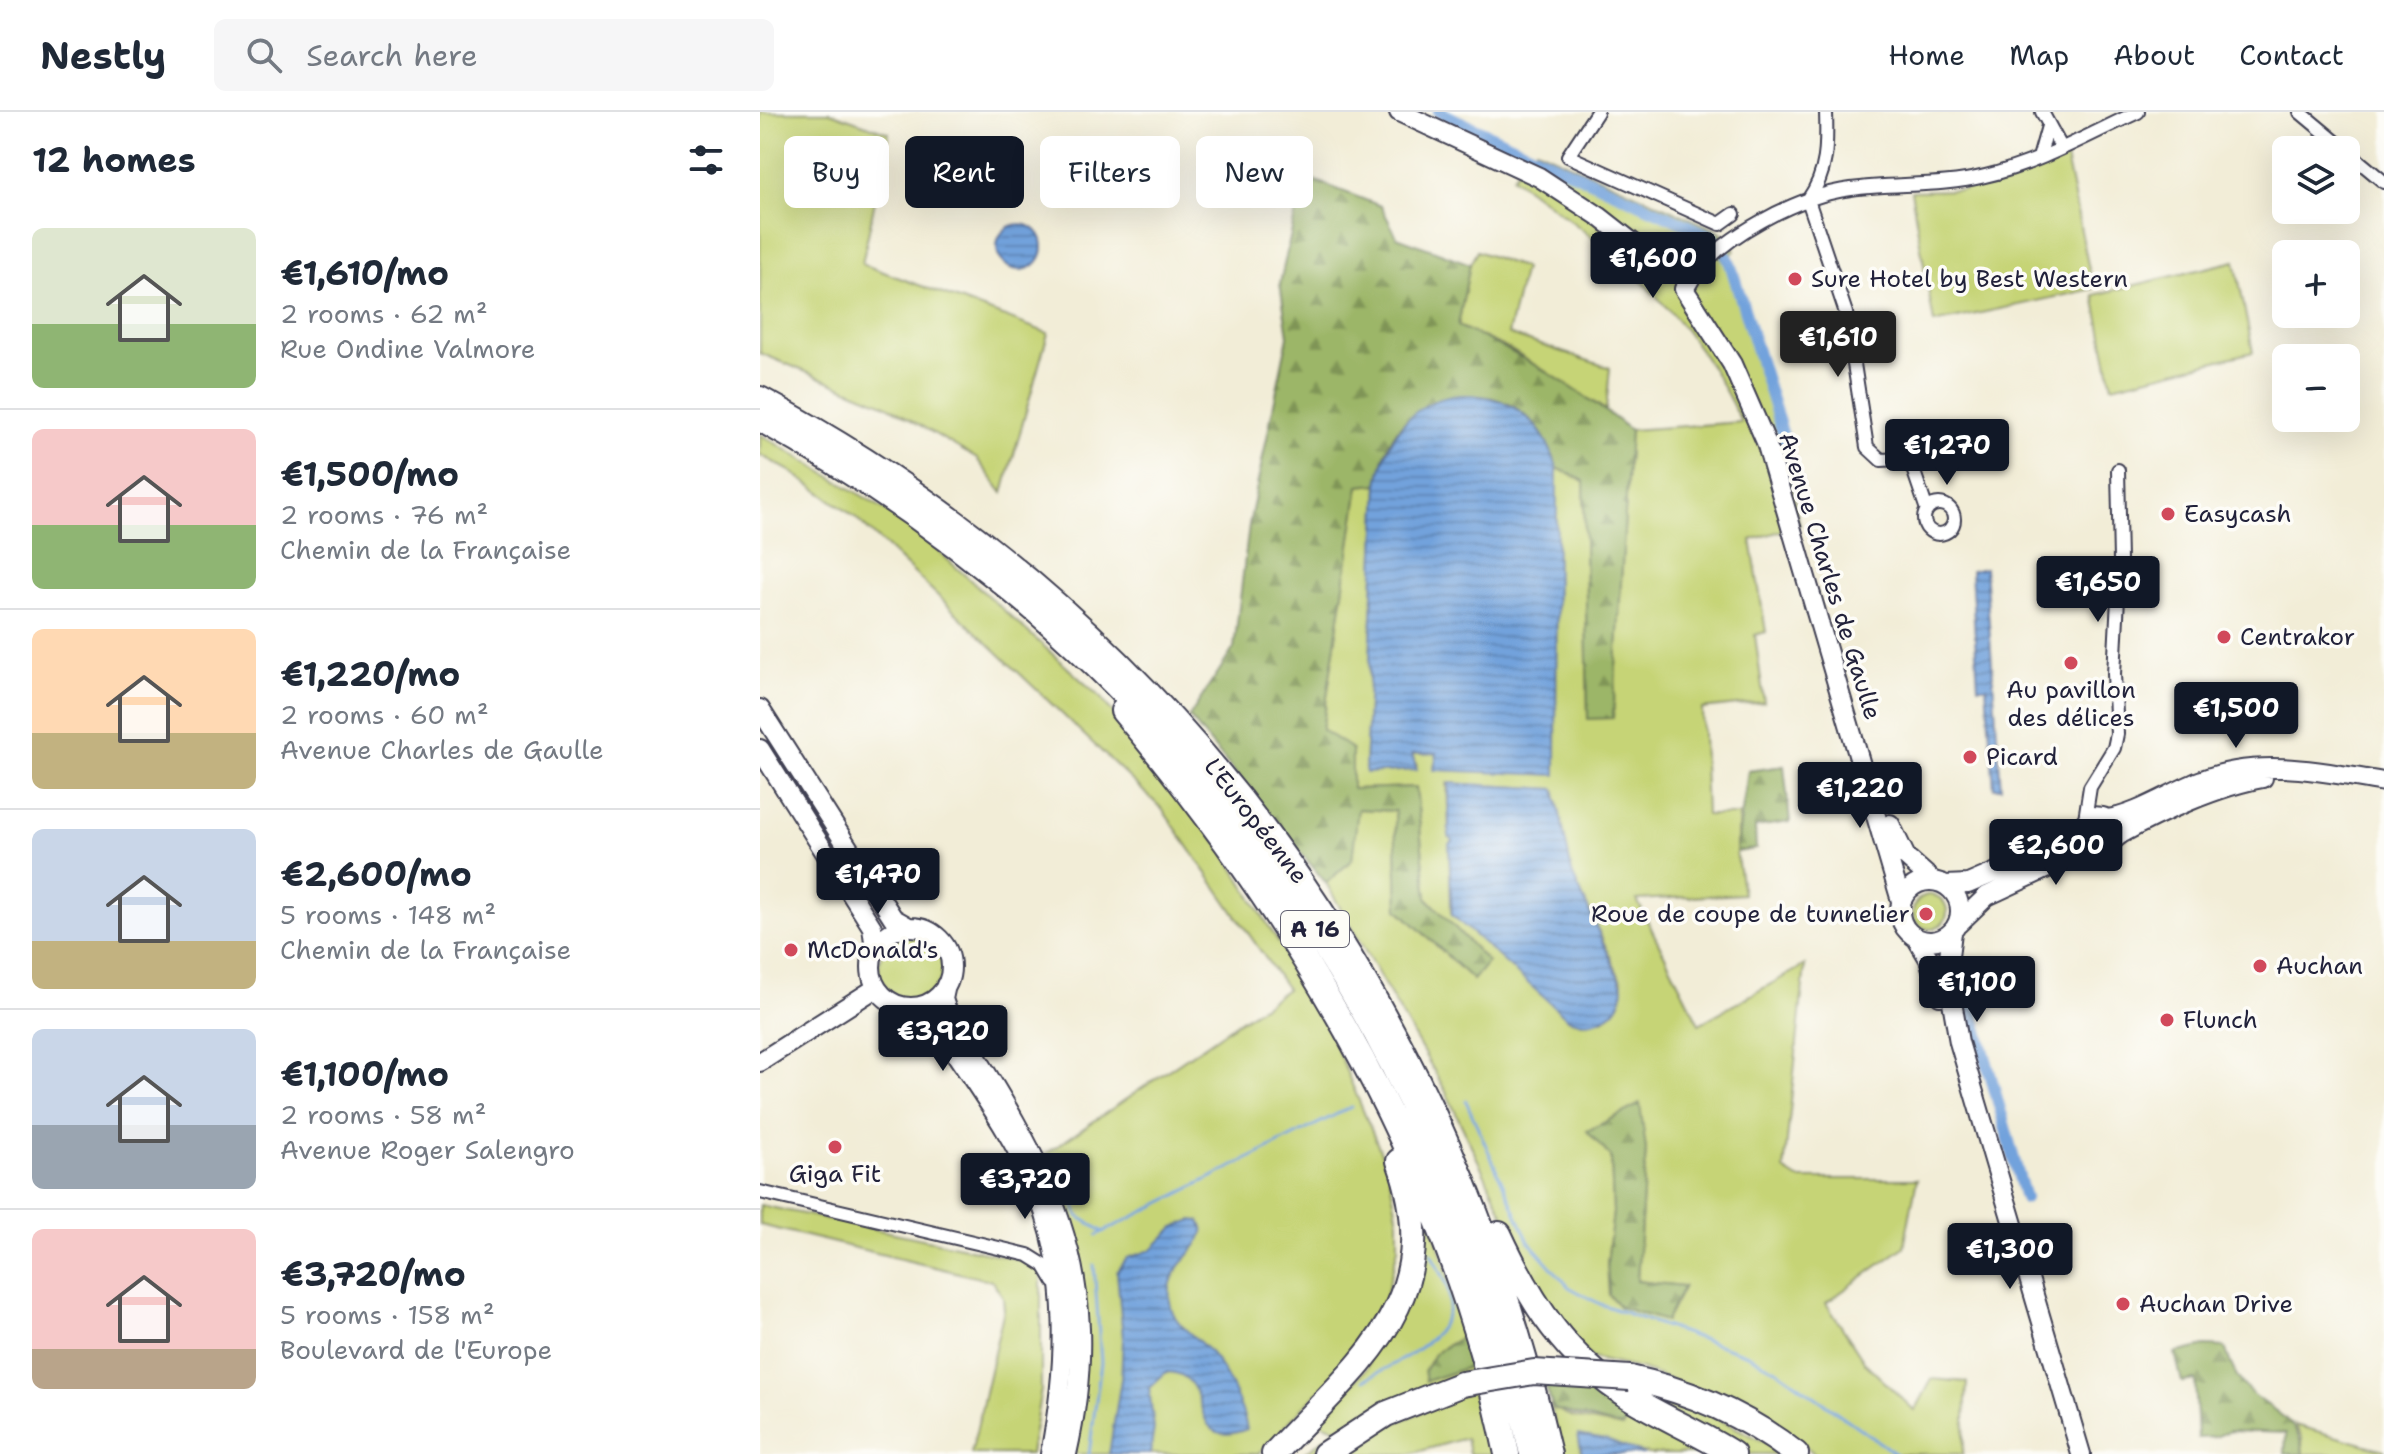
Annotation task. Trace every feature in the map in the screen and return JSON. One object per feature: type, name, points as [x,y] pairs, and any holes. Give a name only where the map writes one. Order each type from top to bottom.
[{"type":"highway","name":"L'Européenne","points":[[760,399],[863,459],[954,521],[1041,590],[1137,680],[1219,770],[1294,868],[1359,968],[1407,1055],[1454,1156],[1490,1248],[1523,1353],[1549,1454]]},
{"type":"highway","name":"L'Européenne","points":[[760,419],[923,519],[1017,592],[1133,700],[1235,817],[1317,932],[1393,1065],[1451,1194],[1498,1328],[1532,1454]]},
{"type":"highway","points":[[923,519],[1096,680],[1139,730],[1257,885],[1344,1021],[1415,1164],[1471,1315],[1507,1454]]},
{"type":"highway","points":[[1257,885],[1322,1000],[1388,1135],[1409,1194],[1412,1225],[1404,1286],[1380,1340],[1345,1383],[1274,1454]]},
{"type":"highway","points":[[1407,1055],[1446,1114],[1519,1275],[1564,1344],[1595,1373],[1622,1392],[1733,1454]]},
{"type":"highway","points":[[1325,1454],[1386,1414],[1462,1384],[1534,1372],[1630,1378],[1670,1388],[1728,1411],[1796,1454]]},
{"type":"main road","name":"Avenue Charles de Gaulle","points":[[1399,112],[1539,177],[1600,217],[1680,277],[1727,355],[1762,429],[1901,901]]},
{"type":"main road","points":[[760,709],[890,915],[909,927],[929,932],[944,946],[950,965],[943,999],[946,1008],[1034,1151],[1065,1232],[1078,1297],[1080,1345],[1077,1399],[1067,1454]]},
{"type":"main road","points":[[760,749],[872,927],[875,949],[871,969],[876,988],[891,1002],[912,1007],[932,1018],[1035,1189],[1055,1251],[1062,1329],[1060,1391],[1050,1454]]},
{"type":"main road","name":"Avenue Charles de Gaulle","points":[[1859,752],[1903,852],[1939,883]]},
{"type":"main road","points":[[2081,1454],[1933,970],[1917,939],[1902,924],[1901,901],[1912,887],[1939,883],[1968,884],[2066,842],[2093,821],[2224,773],[2274,768],[2384,782]]},
{"type":"main road","points":[[1917,939],[1934,942],[1955,928],[1987,896],[2228,787],[2271,776],[2323,772]]},
{"type":"main road","points":[[2093,821],[2113,829],[2103,846]]},
{"type":"main road","points":[[2093,821],[2083,844],[2103,846]]},
{"type":"main road","points":[[1939,883],[1959,902],[1947,980],[1978,1116]]},
{"type":"main road","points":[[875,949],[889,934],[909,927]]},
{"type":"main road","points":[[912,1007],[932,1001],[946,985]]},
{"type":"main road","points":[[760,1062],[876,988]]},
{"type":"street","points":[[1597,112],[1568,156],[1720,224],[1734,214]]},
{"type":"street","points":[[1826,112],[1826,164],[1833,192]]},
{"type":"street","points":[[2042,112],[2061,147]]},
{"type":"street","points":[[1680,277],[1729,241],[1808,200],[1833,192],[1969,180],[2039,158],[2138,112]]},
{"type":"street","points":[[2300,112],[2384,182]]},
{"type":"street","points":[[2039,158],[2048,126]]},
{"type":"street","points":[[1808,200],[1820,183],[1826,164]]},
{"type":"street","points":[[1808,200],[1846,313],[1869,452],[1881,460],[1900,459],[1911,463],[1927,510]]},
{"type":"street","points":[[2093,821],[2093,779],[2114,748],[2117,734],[2114,674],[2120,560],[2118,470]]},
{"type":"street","points":[[760,1192],[1034,1257],[1044,1265],[1054,1282],[1062,1329]]},
{"type":"green space","points":[[760,112],[830,112],[889,133],[888,136],[784,136],[784,208],[874,208],[862,264],[1048,333],[1003,493],[977,459],[884,404],[760,353]]},
{"type":"green space","points":[[2064,148],[2093,289],[1934,323],[1911,191],[1963,190]]},
{"type":"green space","points":[[1536,149],[1721,232],[1735,250],[1726,261],[1786,458],[1800,525],[1751,540],[1766,632],[1755,635],[1764,702],[1702,709],[1706,815],[1739,815],[1736,852],[1743,894],[1637,900],[1699,1024],[1805,965],[1784,1170],[1798,1179],[1917,1179],[1904,1247],[1826,1303],[1866,1364],[1915,1411],[1932,1379],[1967,1382],[1963,1454],[1815,1454],[1789,1433],[1743,1406],[1641,1369],[1592,1358],[1553,1320],[1445,1090],[1326,883],[1352,860],[1357,809],[1395,811],[1398,909],[1473,980],[1487,962],[1427,898],[1416,787],[1352,789],[1322,730],[1359,485],[1378,484],[1365,769],[1417,766],[1412,754],[1438,753],[1434,766],[1556,775],[1557,468],[1584,481],[1588,718],[1613,718],[1630,430],[1741,422],[1697,345],[1644,283],[1582,229],[1512,177]],"holes":[[[1447,783],[1555,789],[1572,873],[1622,982],[1604,1019],[1583,1023],[1568,1019],[1451,913],[1449,844],[1453,837],[1449,836]],[[1639,1104],[1646,1149],[1637,1281],[1683,1286],[1610,1295],[1607,1264],[1613,1212],[1611,1157]]]},
{"type":"green space","points":[[1313,180],[1381,206],[1397,237],[1470,264],[1458,326],[1547,372],[1630,430],[1613,718],[1588,719],[1584,481],[1557,468],[1549,447],[1525,414],[1509,404],[1472,396],[1451,398],[1430,406],[1403,423],[1396,432],[1387,450],[1378,484],[1359,486],[1322,730],[1352,749],[1352,789],[1416,787],[1427,898],[1488,962],[1473,980],[1398,909],[1395,811],[1358,809],[1352,860],[1326,883],[1189,717],[1234,648],[1249,525],[1288,336],[1280,283],[1297,208],[1313,208]]},
{"type":"green space","points":[[1477,251],[1524,268],[1508,334],[1610,368],[1606,410],[1511,350],[1458,326],[1470,264]]},
{"type":"green space","points":[[2235,261],[2253,352],[2112,386],[2094,295]]},
{"type":"green space","points":[[760,434],[907,523],[1100,697],[1221,847],[1322,1014],[1388,1169],[1398,1221],[1398,1248],[1379,1324],[1347,1362],[1258,1454],[1072,1454],[1080,1269],[1043,1156],[1287,989],[1162,809],[855,517],[790,471],[760,455]]},
{"type":"green space","points":[[1784,766],[1790,822],[1755,827],[1756,849],[1736,852],[1748,771]]},
{"type":"green space","points":[[1930,895],[1942,900],[1947,912],[1942,924],[1930,929],[1918,924],[1913,912],[1918,900]]},
{"type":"green space","points":[[911,935],[929,941],[937,949],[943,967],[937,985],[929,993],[911,999],[893,993],[885,985],[879,967],[885,949],[893,941]]},
{"type":"green space","points":[[1640,1104],[1646,1149],[1637,1281],[1684,1286],[1666,1321],[1620,1307],[1609,1295],[1607,1264],[1613,1212],[1611,1157],[1587,1131]]},
{"type":"green space","points":[[760,1205],[1028,1261],[1041,1267],[1041,1390],[1030,1454],[971,1454],[1004,1309],[1003,1297],[992,1281],[760,1225]]},
{"type":"green space","points":[[1428,1213],[1480,1371],[1337,1432],[1312,1454],[1303,1454],[1337,1429],[1322,1423],[1302,1439],[1367,1368],[1418,1215]],"holes":[[[1462,1337],[1466,1339],[1469,1367],[1426,1381],[1444,1347]]]},
{"type":"green space","points":[[1461,1337],[1466,1339],[1471,1355],[1469,1367],[1426,1381],[1424,1371],[1434,1354]]},
{"type":"green space","points":[[2205,1346],[2225,1347],[2244,1386],[2284,1417],[2297,1432],[2303,1454],[2285,1454],[2286,1433],[2230,1431],[2215,1437],[2198,1438],[2195,1380],[2182,1382],[2175,1353]]},
{"type":"green space","points":[[1543,1380],[1580,1385],[1604,1394],[1622,1410],[1626,1422],[1622,1427],[1554,1409]]},
{"type":"green space","points":[[1594,1380],[1716,1454],[1648,1454],[1579,1436],[1581,1454],[1562,1454],[1550,1403],[1573,1417],[1622,1427],[1586,1384]]},
{"type":"green space","points":[[1482,1387],[1496,1454],[1469,1454],[1466,1438],[1410,1454],[1337,1454],[1359,1438]]},
{"type":"green space","points":[[1659,1390],[1789,1454],[1744,1454],[1638,1394]]},
{"type":"green space","points":[[2295,1425],[2384,1450],[2384,1454],[2303,1454],[2302,1438]]},
{"type":"water","points":[[1020,224],[1029,225],[1036,231],[1042,238],[1042,256],[1036,263],[1029,269],[1020,270],[1011,269],[1004,263],[998,256],[997,247],[998,238],[1004,231],[1011,225]]},
{"type":"water","points":[[1460,395],[1494,399],[1522,414],[1543,437],[1557,468],[1556,775],[1434,770],[1437,753],[1412,754],[1417,770],[1366,773],[1378,484],[1382,467],[1394,437],[1414,413],[1442,398]]},
{"type":"water","points":[[1985,568],[2001,788],[1994,788],[1986,687],[1978,687],[1971,571]]},
{"type":"water","points":[[1449,783],[1555,789],[1572,873],[1623,987],[1618,1006],[1612,1013],[1596,1021],[1568,1019],[1452,915],[1449,844],[1453,840],[1449,837]]},
{"type":"water","points":[[1192,1220],[1200,1221],[1204,1230],[1172,1279],[1172,1310],[1182,1326],[1222,1368],[1247,1429],[1227,1434],[1214,1431],[1207,1422],[1192,1384],[1182,1375],[1166,1372],[1149,1388],[1154,1428],[1150,1454],[1109,1454],[1121,1379],[1123,1339],[1117,1272],[1127,1258],[1151,1250],[1174,1227]]},
{"type":"water","points":[[1578,1435],[1606,1440],[1644,1454],[1582,1454]]},
{"type":"waterway","points":[[1439,112],[1713,237],[1729,260],[1797,481]]},
{"type":"waterway","points":[[1962,974],[2025,1198]]},
{"type":"waterway","points":[[1466,1101],[1529,1242],[1569,1287],[1600,1304],[1748,1355],[1780,1372],[1896,1454]]},
{"type":"waterway","points":[[1097,1235],[1351,1107]]},
{"type":"waterway","points":[[1056,1157],[1068,1180],[1078,1216],[1102,1231]]},
{"type":"waterway","points":[[1364,1380],[1424,1345],[1445,1319],[1449,1304],[1447,1286],[1431,1253]]},
{"type":"waterway","points":[[1089,1454],[1101,1362],[1094,1265]]},
{"type":"place","name":"Sure Hotel by Best Western","points":[[1795,279]]},
{"type":"place","name":"Easycash","points":[[2168,514]]},
{"type":"place","name":"Centrakor","points":[[2224,637]]},
{"type":"place","name":"Au pavillon des délices","points":[[2071,663]]},
{"type":"place","name":"Picard","points":[[1970,757]]},
{"type":"place","name":"Roue de coupe de tunnelier","points":[[1926,914]]},
{"type":"place","name":"McDonald's","points":[[791,950]]},
{"type":"place","name":"Auchan","points":[[2260,966]]},
{"type":"place","name":"Flunch","points":[[2167,1020]]},
{"type":"place","name":"Giga Fit","points":[[835,1147]]},
{"type":"place","name":"Auchan Drive","points":[[2123,1304]]}]
